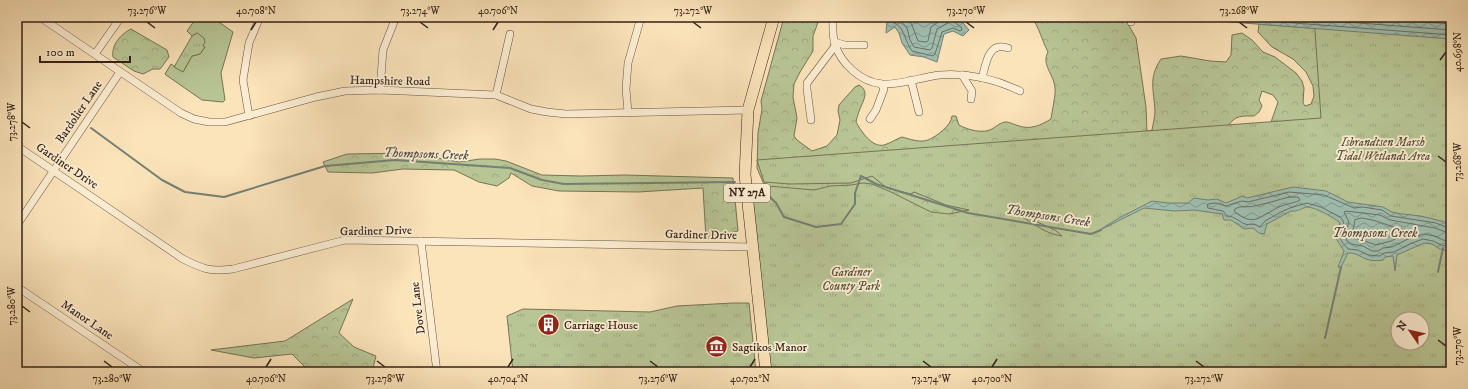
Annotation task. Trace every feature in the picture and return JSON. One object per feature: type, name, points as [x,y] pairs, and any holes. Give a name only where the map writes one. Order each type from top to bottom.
[{"type":"main road","name":"NY 27A","points":[[766,372],[745,175],[748,110],[774,17]]},
{"type":"street","name":"Hampshire Road","points":[[40,17],[181,113],[194,119],[209,122],[226,122],[345,91],[380,90],[496,95],[531,109],[547,112],[587,114],[748,110]]},
{"type":"street","points":[[96,54],[121,17]]},
{"type":"street","points":[[249,116],[243,80],[249,43],[260,17]]},
{"type":"street","points":[[380,90],[383,50],[396,17]]},
{"type":"street","points":[[628,112],[626,89],[628,63],[640,17]]},
{"type":"street","points":[[833,17],[835,44],[842,60],[857,74],[873,82],[881,84],[941,75],[962,75],[1006,84],[1020,91]]},
{"type":"street","points":[[496,95],[510,34]]},
{"type":"street","points":[[835,44],[864,45]]},
{"type":"street","points":[[810,120],[807,83],[835,44]]},
{"type":"street","points":[[982,78],[992,50],[998,46],[1008,48]]},
{"type":"street","name":"Bardolier Lane","points":[[17,225],[120,72]]},
{"type":"street","points":[[962,75],[972,91],[972,99]]},
{"type":"street","points":[[911,80],[919,112]]},
{"type":"street","points":[[870,119],[876,110],[884,90],[881,84]]},
{"type":"street","name":"Gardiner Drive","points":[[17,146],[183,259],[200,268],[219,271],[233,270],[345,240],[753,247]]},
{"type":"street","name":"Dove Lane","points":[[421,241],[437,372]]},
{"type":"street","name":"Manor Lane","points":[[17,287],[144,372]]},
{"type":"green space","points":[[197,17],[212,17],[233,32],[221,73],[225,100],[223,102],[202,100],[165,74],[171,64],[183,72],[192,56],[200,54],[205,47],[202,46],[197,33],[192,36],[187,31]]},
{"type":"green space","name":"Isbrandtsen Marsh Tidal Wetlands Area","points":[[784,17],[820,17],[813,36],[813,51],[794,84],[793,97],[797,118],[794,136],[812,151],[827,146],[837,135],[840,120],[838,111],[839,105],[855,87],[859,85],[864,90],[865,96],[856,122],[867,138],[875,144],[880,145],[887,144],[902,137],[919,141],[928,140],[946,127],[952,116],[956,116],[959,125],[971,130],[980,131],[992,129],[1004,122],[1009,122],[1023,127],[1032,127],[1040,125],[1051,119],[1055,88],[1046,61],[1048,52],[1031,17],[1124,17],[1136,38],[1146,107],[1147,131],[1152,130],[1154,120],[1155,111],[1153,78],[1154,72],[1161,59],[1181,56],[1226,62],[1231,55],[1232,35],[1242,33],[1252,40],[1263,52],[1275,57],[1296,73],[1302,81],[1304,88],[1303,103],[1305,106],[1311,104],[1314,96],[1313,86],[1306,72],[1293,59],[1272,47],[1258,32],[1259,24],[1451,39],[1451,208],[1269,128],[1278,102],[1273,95],[1262,91],[1259,100],[1262,106],[1259,112],[1254,116],[1234,119],[1124,219],[1411,289],[1420,311],[1390,311],[1390,350],[1176,372],[1152,372],[765,187],[757,168],[758,133],[762,109],[761,101]]},
{"type":"green space","name":"Gardiner County Park","points":[[1314,17],[1451,17],[1451,372],[766,372],[745,184],[814,190],[830,186],[863,183],[872,184],[931,212],[949,214],[969,210],[946,205],[914,192],[911,194],[887,188],[872,176],[851,183],[790,184],[764,182],[757,160],[1321,118]],"holes":[[[1014,208],[1026,217],[1055,230],[1062,236],[1055,235],[1042,229],[1011,210]]]},
{"type":"green space","points":[[131,29],[167,50],[169,57],[160,69],[153,69],[143,74],[134,71],[113,57],[115,44]]},
{"type":"green space","points":[[197,33],[204,38],[205,42],[203,46],[205,47],[200,54],[192,56],[183,72],[174,67],[192,36]]},
{"type":"green space","points":[[411,153],[459,162],[480,159],[495,159],[506,161],[542,175],[625,175],[733,178],[738,231],[706,239],[703,188],[638,192],[559,191],[532,186],[511,173],[509,178],[497,186],[479,182],[454,170],[403,169],[372,173],[328,172],[323,162],[347,154]]},
{"type":"green space","points":[[353,299],[339,333],[354,347],[376,356],[372,372],[310,372],[292,354],[254,358],[211,350],[285,341]]},
{"type":"green space","name":"Sagtikos Manor","points":[[749,303],[756,372],[513,372],[507,316],[523,309],[650,312],[677,306]]},
{"type":"green space","points":[[1430,336],[1434,346],[1430,346]]},
{"type":"water","points":[[889,17],[956,17],[969,30],[963,36],[953,31],[944,34],[937,62],[924,57],[910,55],[902,43],[899,33],[895,27],[886,33],[887,20]]},
{"type":"water","points":[[1165,17],[1451,17],[1451,39]]},
{"type":"water","name":"Thompsons Creek","points":[[1293,187],[1326,191],[1348,202],[1383,207],[1392,212],[1421,216],[1445,222],[1451,226],[1451,252],[1440,249],[1432,244],[1424,243],[1397,255],[1395,271],[1393,256],[1385,257],[1383,260],[1374,261],[1356,254],[1348,253],[1341,267],[1338,267],[1344,251],[1336,238],[1340,223],[1325,213],[1311,207],[1291,211],[1267,224],[1264,234],[1259,233],[1253,228],[1244,229],[1231,220],[1224,220],[1222,214],[1194,210],[1174,211],[1144,208],[1098,231],[1152,201],[1188,203],[1194,198],[1208,200],[1217,199],[1226,203],[1243,196],[1247,198]]},
{"type":"waterway","name":"Thompsons Creek","points":[[91,128],[162,180],[185,192],[224,197],[325,166],[395,160],[510,168],[542,180],[564,184],[735,182]]},
{"type":"waterway","name":"Thompsons Creek","points":[[759,186],[776,203],[784,217],[816,227],[841,224],[855,204],[855,193],[861,176],[876,184],[968,213],[1091,234],[1101,230]]},
{"type":"waterway","points":[[1438,272],[1443,248]]},
{"type":"waterway","points":[[1325,338],[1341,267]]},
{"type":"place","name":"Carriage House","points":[[548,325]]},
{"type":"place","name":"Sagtikos Manor","points":[[717,347]]}]
